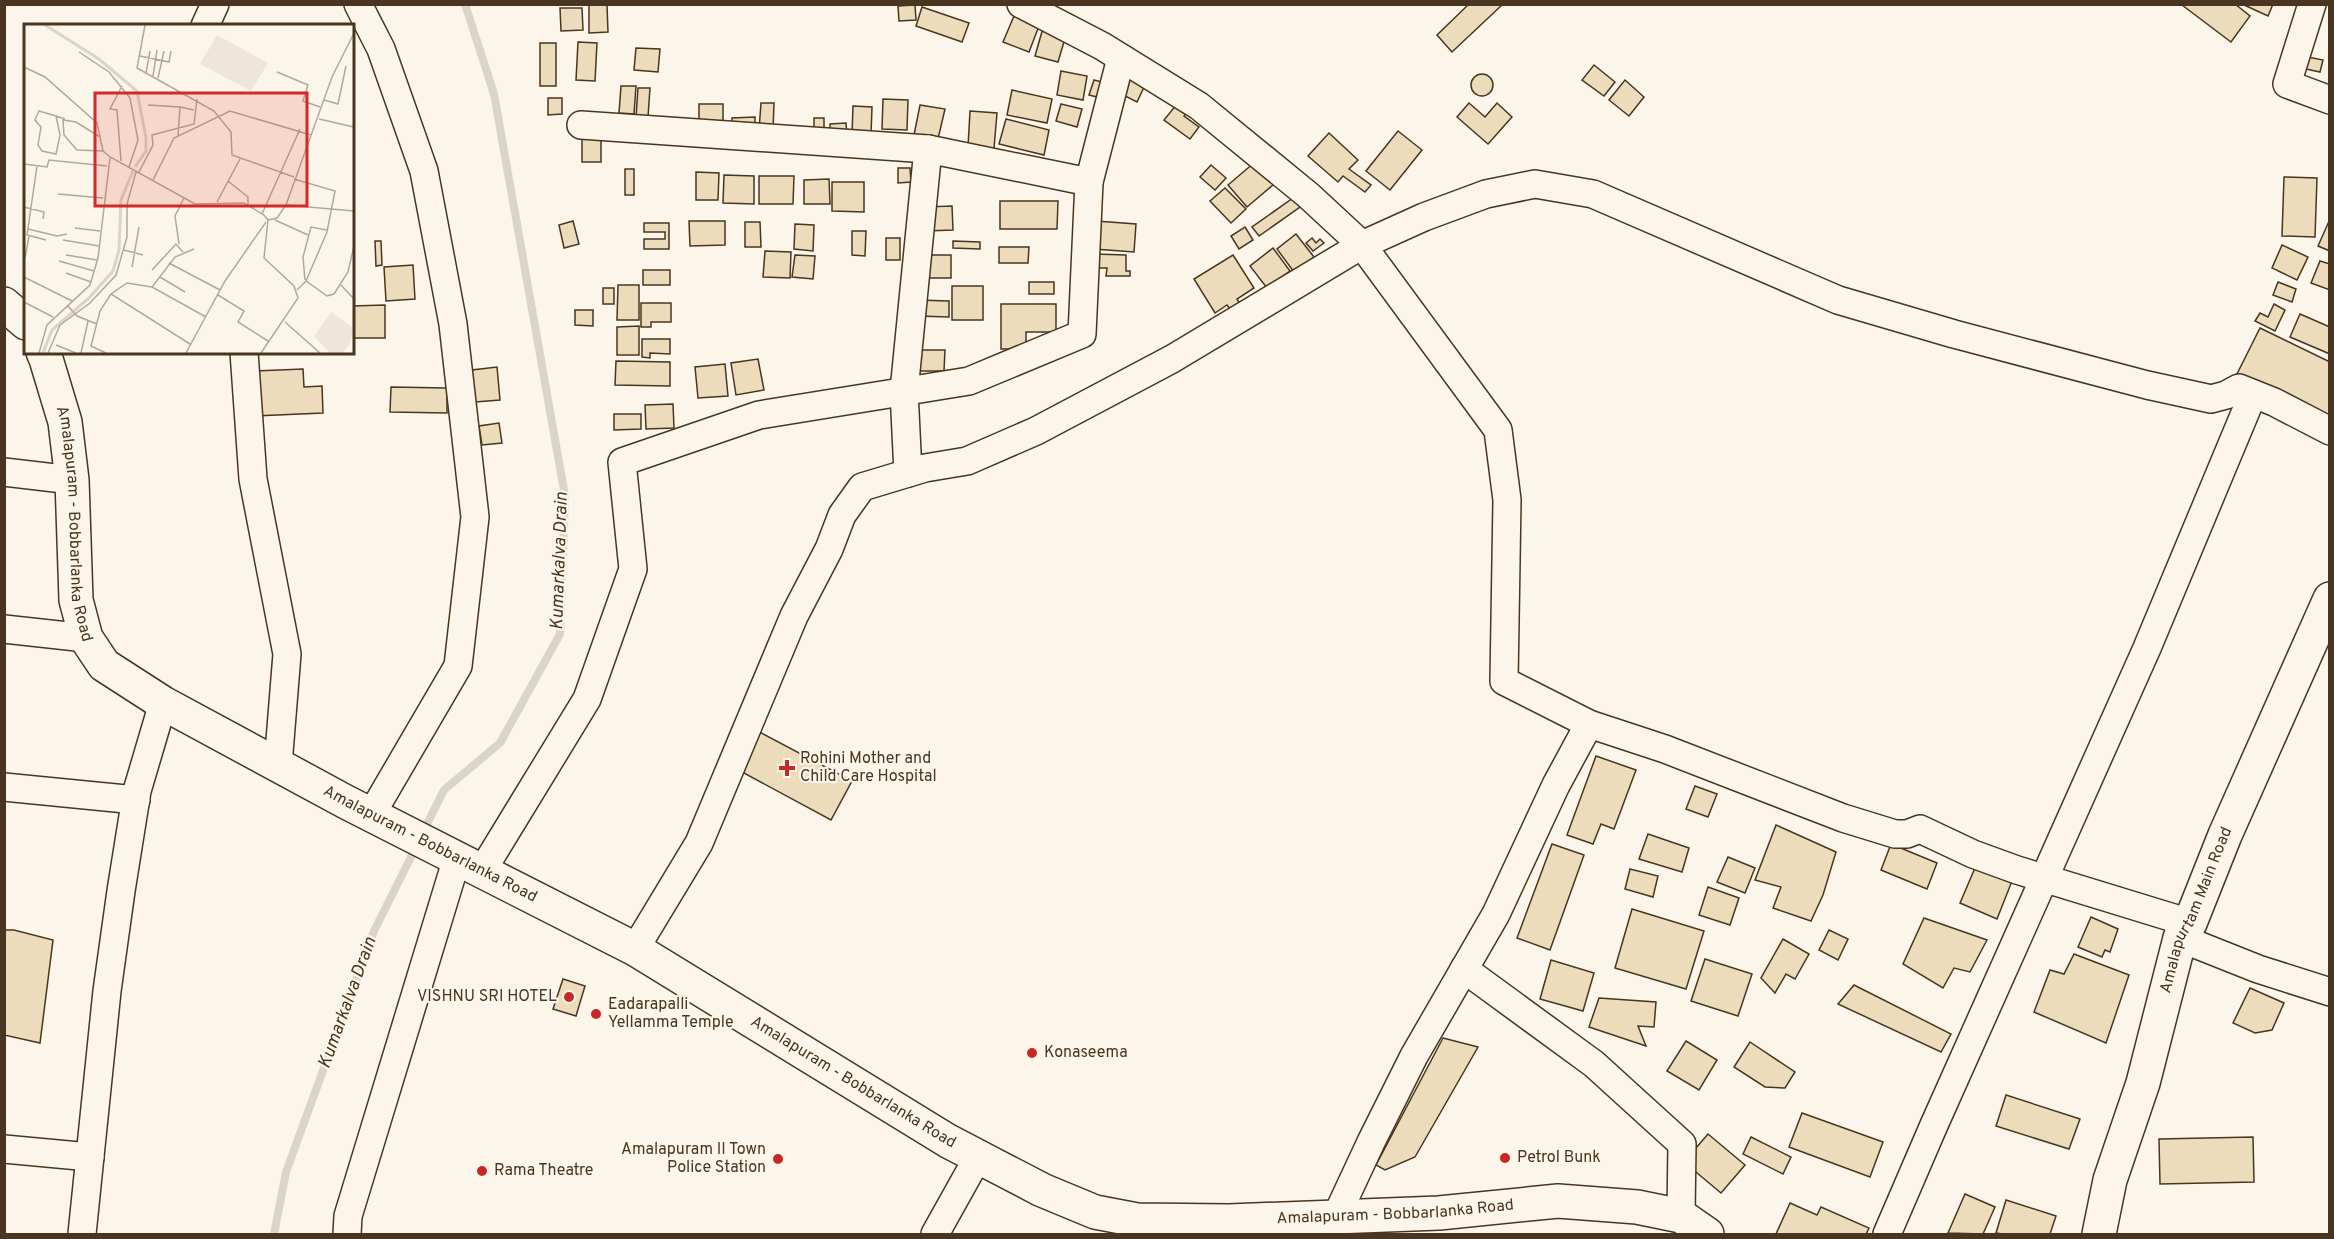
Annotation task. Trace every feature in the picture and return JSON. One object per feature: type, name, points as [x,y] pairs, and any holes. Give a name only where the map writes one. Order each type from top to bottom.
[{"type":"main road","points":[[4,304],[24,321]]},
{"type":"main road","name":"Amalapuram - Bobbarlanka Road","points":[[44,354],[65,422],[72,480],[76,600],[86,638],[104,665],[163,703],[371,815],[635,949],[978,1157],[1042,1190],[1095,1212],[1137,1221],[1229,1221],[1439,1213],[1558,1201],[1637,1207],[1694,1226]]},
{"type":"main road","name":"Amalapurtam Main Road","points":[[2102,1234],[2110,1180],[2143,1083],[2185,931],[2330,599]]},
{"type":"street","points":[[206,24],[215,4]]},
{"type":"street","points":[[358,4],[381,49],[424,171],[453,324],[475,517],[458,666],[371,815]]},
{"type":"street","points":[[1021,4],[1121,58],[1199,106],[1308,195],[1362,245],[1498,430],[1507,500],[1503,681],[1589,724],[1665,749],[1759,787],[1894,834],[1906,834],[1920,829],[1974,854],[2185,931],[2258,969],[2330,992]]},
{"type":"street","points":[[2312,4],[2288,84],[2330,100]]},
{"type":"street","points":[[347,1234],[348,1216],[445,852],[587,699],[633,569],[622,462],[759,415],[969,381],[1082,334],[1089,182],[1121,58]]},
{"type":"street","points":[[581,125],[928,149],[1089,182]]},
{"type":"street","points":[[908,473],[904,391],[928,149]]},
{"type":"street","points":[[635,949],[699,843],[794,616],[829,549],[842,515],[862,488],[908,473],[967,461],[1036,431],[1172,359],[1362,245],[1424,217],[1486,194],[1535,184],[1593,194],[1838,300],[1954,334],[2211,399],[2240,388],[2330,431]]},
{"type":"street","points":[[244,354],[253,479],[287,654],[278,765]]},
{"type":"street","points":[[1887,1234],[2146,648],[2253,394]]},
{"type":"street","points":[[4,472],[72,480]]},
{"type":"street","points":[[4,628],[86,638]]},
{"type":"street","points":[[82,1234],[107,991],[136,800],[163,703]]},
{"type":"street","points":[[1336,1217],[1414,1056],[1496,914],[1556,785],[1589,724]]},
{"type":"street","points":[[4,787],[136,800]]},
{"type":"street","points":[[1464,969],[1594,1064],[1682,1144],[1694,1226]]},
{"type":"street","points":[[4,1149],[90,1157]]},
{"type":"street","points":[[935,1234],[978,1157]]},
{"type":"building","points":[[1469,4],[1503,4],[1452,52],[1437,35]]},
{"type":"building","points":[[2235,4],[2250,16],[2231,42],[2182,5]]},
{"type":"building","points":[[2242,4],[2273,4],[2268,16]]},
{"type":"building","points":[[589,5],[607,5],[608,32],[589,33]]},
{"type":"building","points":[[915,5],[916,20],[899,21],[898,6]]},
{"type":"building","points":[[922,7],[969,23],[962,42],[916,26]]},
{"type":"building","points":[[560,8],[582,8],[583,30],[561,31]]},
{"type":"building","points":[[1014,16],[1039,26],[1029,52],[1003,42]]},
{"type":"building","points":[[1043,28],[1066,35],[1058,62],[1035,56]]},
{"type":"building","points":[[578,42],[597,43],[595,81],[576,80]]},
{"type":"building","points":[[540,43],[556,43],[556,86],[540,86]]},
{"type":"building","points":[[636,48],[660,49],[658,72],[634,70]]},
{"type":"building","points":[[2303,56],[2323,60],[2320,72],[2301,68]]},
{"type":"building","points":[[1594,65],[1615,82],[1604,96],[1582,80]]},
{"type":"building","points":[[1061,71],[1087,76],[1083,100],[1057,95]]},
{"type":"building","points":[[1482,74],[1492,81],[1493,85],[1486,95],[1482,96],[1472,89],[1471,85],[1478,75]]},
{"type":"building","points":[[1127,76],[1145,85],[1137,102],[1119,93]]},
{"type":"building","points":[[1094,80],[1102,82],[1097,97],[1089,95]]},
{"type":"building","points":[[1625,80],[1644,97],[1629,116],[1609,100]]},
{"type":"building","points":[[621,86],[636,86],[634,114],[619,113]]},
{"type":"building","points":[[638,88],[650,88],[648,117],[636,117]]},
{"type":"building","points":[[1012,90],[1052,99],[1047,123],[1007,115]]},
{"type":"building","points":[[548,98],[562,98],[562,114],[548,115]]},
{"type":"building","points":[[883,99],[908,100],[907,130],[882,129]]},
{"type":"building","points":[[1181,99],[1191,107],[1184,116],[1199,127],[1190,139],[1164,120]]},
{"type":"building","points":[[761,103],[774,103],[773,130],[759,130]]},
{"type":"building","points":[[1469,103],[1485,117],[1497,103],[1512,117],[1488,144],[1457,117]]},
{"type":"building","points":[[699,104],[723,104],[723,126],[699,126]]},
{"type":"building","points":[[1061,104],[1082,109],[1077,127],[1056,121]]},
{"type":"building","points":[[920,105],[945,109],[938,139],[914,135]]},
{"type":"building","points":[[853,106],[872,107],[871,135],[852,135]]},
{"type":"building","points":[[970,111],[997,113],[994,148],[968,147]]},
{"type":"building","points":[[755,117],[755,128],[732,129],[732,118]]},
{"type":"building","points":[[814,118],[824,118],[824,135],[814,135]]},
{"type":"building","points":[[1006,119],[1049,130],[1044,155],[999,144]]},
{"type":"building","points":[[846,123],[847,136],[830,136],[830,124]]},
{"type":"building","points":[[1398,131],[1422,150],[1390,190],[1366,171]]},
{"type":"building","points":[[1329,133],[1358,160],[1349,169],[1371,185],[1365,192],[1343,176],[1338,182],[1308,156]]},
{"type":"building","points":[[582,137],[601,137],[601,162],[582,162]]},
{"type":"building","points":[[1255,162],[1274,184],[1247,207],[1228,185]]},
{"type":"building","points":[[1211,165],[1226,178],[1215,190],[1200,177]]},
{"type":"building","points":[[898,168],[910,168],[911,182],[898,183]]},
{"type":"building","points":[[625,169],[634,169],[634,195],[625,195]]},
{"type":"building","points":[[696,172],[719,173],[718,200],[696,200]]},
{"type":"building","points":[[724,175],[754,176],[754,204],[723,203]]},
{"type":"building","points":[[759,176],[794,176],[793,204],[759,204]]},
{"type":"building","points":[[2284,177],[2317,178],[2315,237],[2282,236]]},
{"type":"building","points":[[829,179],[830,204],[804,204],[804,180]]},
{"type":"building","points":[[832,182],[864,182],[864,212],[832,211]]},
{"type":"building","points":[[1225,188],[1246,209],[1231,223],[1210,201]]},
{"type":"building","points":[[1293,198],[1300,207],[1259,236],[1252,227]]},
{"type":"building","points":[[1000,201],[1058,201],[1057,229],[1000,229]]},
{"type":"building","points":[[952,206],[953,230],[926,231],[925,207]]},
{"type":"building","points":[[2330,219],[2330,251],[2318,246]]},
{"type":"building","points":[[573,221],[579,244],[564,248],[559,225]]},
{"type":"building","points":[[689,221],[725,221],[725,245],[690,246]]},
{"type":"building","points":[[1096,221],[1136,224],[1134,252],[1094,249]]},
{"type":"building","points":[[745,222],[760,222],[761,247],[745,247]]},
{"type":"building","points":[[644,223],[669,223],[669,249],[644,249],[644,239],[665,239],[665,232],[644,232]]},
{"type":"building","points":[[795,224],[814,225],[813,251],[794,249]]},
{"type":"building","points":[[1245,227],[1253,240],[1239,249],[1231,236]]},
{"type":"building","points":[[852,231],[866,231],[865,256],[852,255]]},
{"type":"building","points":[[1296,234],[1314,257],[1294,272],[1277,249]]},
{"type":"building","points":[[886,238],[900,238],[900,260],[886,260]]},
{"type":"building","points":[[1312,238],[1316,243],[1320,239],[1324,243],[1313,251],[1306,243]]},
{"type":"building","points":[[375,241],[381,241],[382,265],[376,266]]},
{"type":"building","points":[[953,241],[980,242],[980,249],[953,248]]},
{"type":"building","points":[[2282,245],[2308,257],[2297,280],[2272,268]]},
{"type":"building","points":[[999,247],[1029,247],[1028,263],[999,263]]},
{"type":"building","points":[[1273,248],[1290,271],[1267,288],[1250,266]]},
{"type":"building","points":[[765,251],[791,252],[790,278],[763,277]]},
{"type":"building","points":[[1094,254],[1126,255],[1126,271],[1130,271],[1130,276],[1106,276],[1107,268],[1093,268]]},
{"type":"building","points":[[795,255],[815,256],[813,279],[792,277]]},
{"type":"building","points":[[923,255],[951,255],[951,278],[923,278]]},
{"type":"building","points":[[1233,255],[1254,288],[1237,299],[1240,304],[1231,310],[1227,305],[1215,313],[1194,279]]},
{"type":"building","points":[[2320,261],[2330,264],[2330,290],[2311,283]]},
{"type":"building","points":[[413,265],[415,299],[386,301],[384,267]]},
{"type":"building","points":[[643,270],[670,270],[670,285],[643,285]]},
{"type":"building","points":[[1029,282],[1054,282],[1054,294],[1029,294]]},
{"type":"building","points":[[2278,282],[2296,289],[2292,302],[2273,295]]},
{"type":"building","points":[[618,285],[639,285],[639,320],[617,320]]},
{"type":"building","points":[[952,286],[983,286],[983,320],[952,320]]},
{"type":"building","points":[[603,288],[614,288],[614,304],[603,304]]},
{"type":"building","points":[[917,300],[949,301],[949,317],[917,316]]},
{"type":"building","points":[[641,303],[671,303],[671,322],[651,322],[651,327],[641,327]]},
{"type":"building","points":[[1001,304],[1056,304],[1056,332],[1026,332],[1026,349],[1001,349]]},
{"type":"building","points":[[2274,304],[2285,310],[2275,331],[2255,321],[2260,313],[2268,317]]},
{"type":"building","points":[[385,305],[385,338],[354,338],[354,306]]},
{"type":"building","points":[[575,310],[593,310],[593,326],[575,325]]},
{"type":"building","points":[[2300,314],[2330,327],[2330,354],[2290,337]]},
{"type":"building","points":[[639,326],[639,355],[617,355],[617,327]]},
{"type":"building","points":[[2260,328],[2330,362],[2330,419],[2237,374]]},
{"type":"building","points":[[642,339],[670,339],[670,354],[650,353],[650,358],[642,357]]},
{"type":"building","points":[[919,350],[945,350],[944,371],[919,371]]},
{"type":"building","points":[[758,359],[764,390],[736,395],[731,363]]},
{"type":"building","points":[[616,361],[670,362],[670,386],[615,385]]},
{"type":"building","points":[[725,364],[728,396],[698,398],[695,367]]},
{"type":"building","points":[[497,367],[500,400],[475,402],[472,370]]},
{"type":"building","points":[[303,369],[304,387],[322,386],[323,413],[254,416],[252,371]]},
{"type":"building","points":[[391,387],[447,388],[447,413],[390,412]]},
{"type":"building","points":[[673,404],[674,428],[646,429],[645,405]]},
{"type":"building","points":[[614,414],[641,414],[641,429],[614,430]]},
{"type":"building","points":[[499,423],[502,443],[482,445],[479,426]]},
{"type":"building","points":[[752,728],[852,781],[831,820],[731,766]]},
{"type":"building","points":[[1596,756],[1636,770],[1614,829],[1601,824],[1593,844],[1567,835]]},
{"type":"building","points":[[1695,786],[1717,794],[1708,817],[1686,809]]},
{"type":"building","points":[[1776,825],[1836,852],[1823,895],[1811,921],[1773,908],[1781,887],[1755,880]]},
{"type":"building","points":[[1648,834],[1689,848],[1682,872],[1639,859]]},
{"type":"building","points":[[1552,844],[1584,855],[1550,950],[1517,938]]},
{"type":"building","points":[[1891,844],[1937,863],[1927,889],[1881,870]]},
{"type":"building","points":[[1728,857],[1755,868],[1745,893],[1717,882]]},
{"type":"building","points":[[1975,868],[2012,881],[1997,919],[1960,903]]},
{"type":"building","points":[[1630,869],[1658,876],[1653,897],[1625,889]]},
{"type":"building","points":[[1708,887],[1739,898],[1730,925],[1699,915]]},
{"type":"building","points":[[1632,909],[1704,931],[1686,989],[1615,968]]},
{"type":"building","points":[[2091,917],[2118,929],[2110,952],[2105,950],[2102,957],[2078,947]]},
{"type":"building","points":[[1924,918],[1987,940],[1970,972],[1954,968],[1943,988],[1903,964]]},
{"type":"building","points":[[4,930],[14,930],[53,940],[40,1043],[4,1035]]},
{"type":"building","points":[[1829,930],[1848,939],[1838,960],[1819,950]]},
{"type":"building","points":[[1783,939],[1809,954],[1795,979],[1786,974],[1775,993],[1761,978]]},
{"type":"building","points":[[2074,954],[2129,975],[2106,1043],[2034,1012],[2050,970],[2064,974]]},
{"type":"building","points":[[1705,959],[1752,974],[1738,1016],[1691,1001]]},
{"type":"building","points":[[1551,960],[1594,973],[1583,1011],[1540,999]]},
{"type":"building","name":"VISHNU SRI HOTEL","points":[[563,979],[585,986],[576,1016],[553,1009]]},
{"type":"building","points":[[1854,985],[1951,1034],[1941,1052],[1838,1004]]},
{"type":"building","points":[[2250,988],[2284,1003],[2272,1030],[2255,1033],[2233,1023]]},
{"type":"building","points":[[1599,998],[1656,1002],[1654,1027],[1638,1026],[1646,1046],[1589,1027]]},
{"type":"building","points":[[1443,1038],[1478,1047],[1415,1157],[1385,1170],[1376,1165]]},
{"type":"building","points":[[1686,1041],[1717,1060],[1699,1090],[1667,1071]]},
{"type":"building","points":[[1750,1042],[1795,1072],[1785,1088],[1765,1087],[1734,1067]]},
{"type":"building","points":[[2006,1095],[2080,1119],[2069,1149],[1996,1126]]},
{"type":"building","points":[[1802,1113],[1883,1142],[1870,1177],[1789,1147]]},
{"type":"building","points":[[1708,1134],[1745,1165],[1721,1193],[1684,1162]]},
{"type":"building","points":[[1751,1137],[1791,1157],[1783,1174],[1743,1154]]},
{"type":"building","points":[[2253,1137],[2254,1182],[2160,1184],[2159,1139]]},
{"type":"building","points":[[1965,1194],[1995,1207],[1983,1234],[1948,1233]]},
{"type":"building","points":[[2006,1200],[2056,1216],[2050,1234],[1996,1233]]},
{"type":"building","points":[[1790,1203],[1817,1215],[1821,1207],[1869,1228],[1866,1234],[1776,1234]]},
{"type":"waterway","name":"Kumarkalva Drain","points":[[422,834],[444,790],[500,743],[560,634],[565,496],[494,94],[465,4]]},
{"type":"waterway","name":"Kumarkalva Drain","points":[[274,1234],[286,1172],[374,931],[416,847]]},
{"type":"place","name":"Rohini Mother and Child Care Hospital","points":[[787,768]]},
{"type":"place","name":"VISHNU SRI HOTEL","points":[[569,997]]},
{"type":"place","name":"Eadarapalli Yellamma Temple","points":[[596,1014]]},
{"type":"place","name":"Konaseema","points":[[1032,1053]]},
{"type":"place","name":"Petrol Bunk","points":[[1505,1158]]},
{"type":"place","name":"Amalapuram II Town Police Station","points":[[778,1159]]},
{"type":"place","name":"Rama Theatre","points":[[482,1171]]}]
